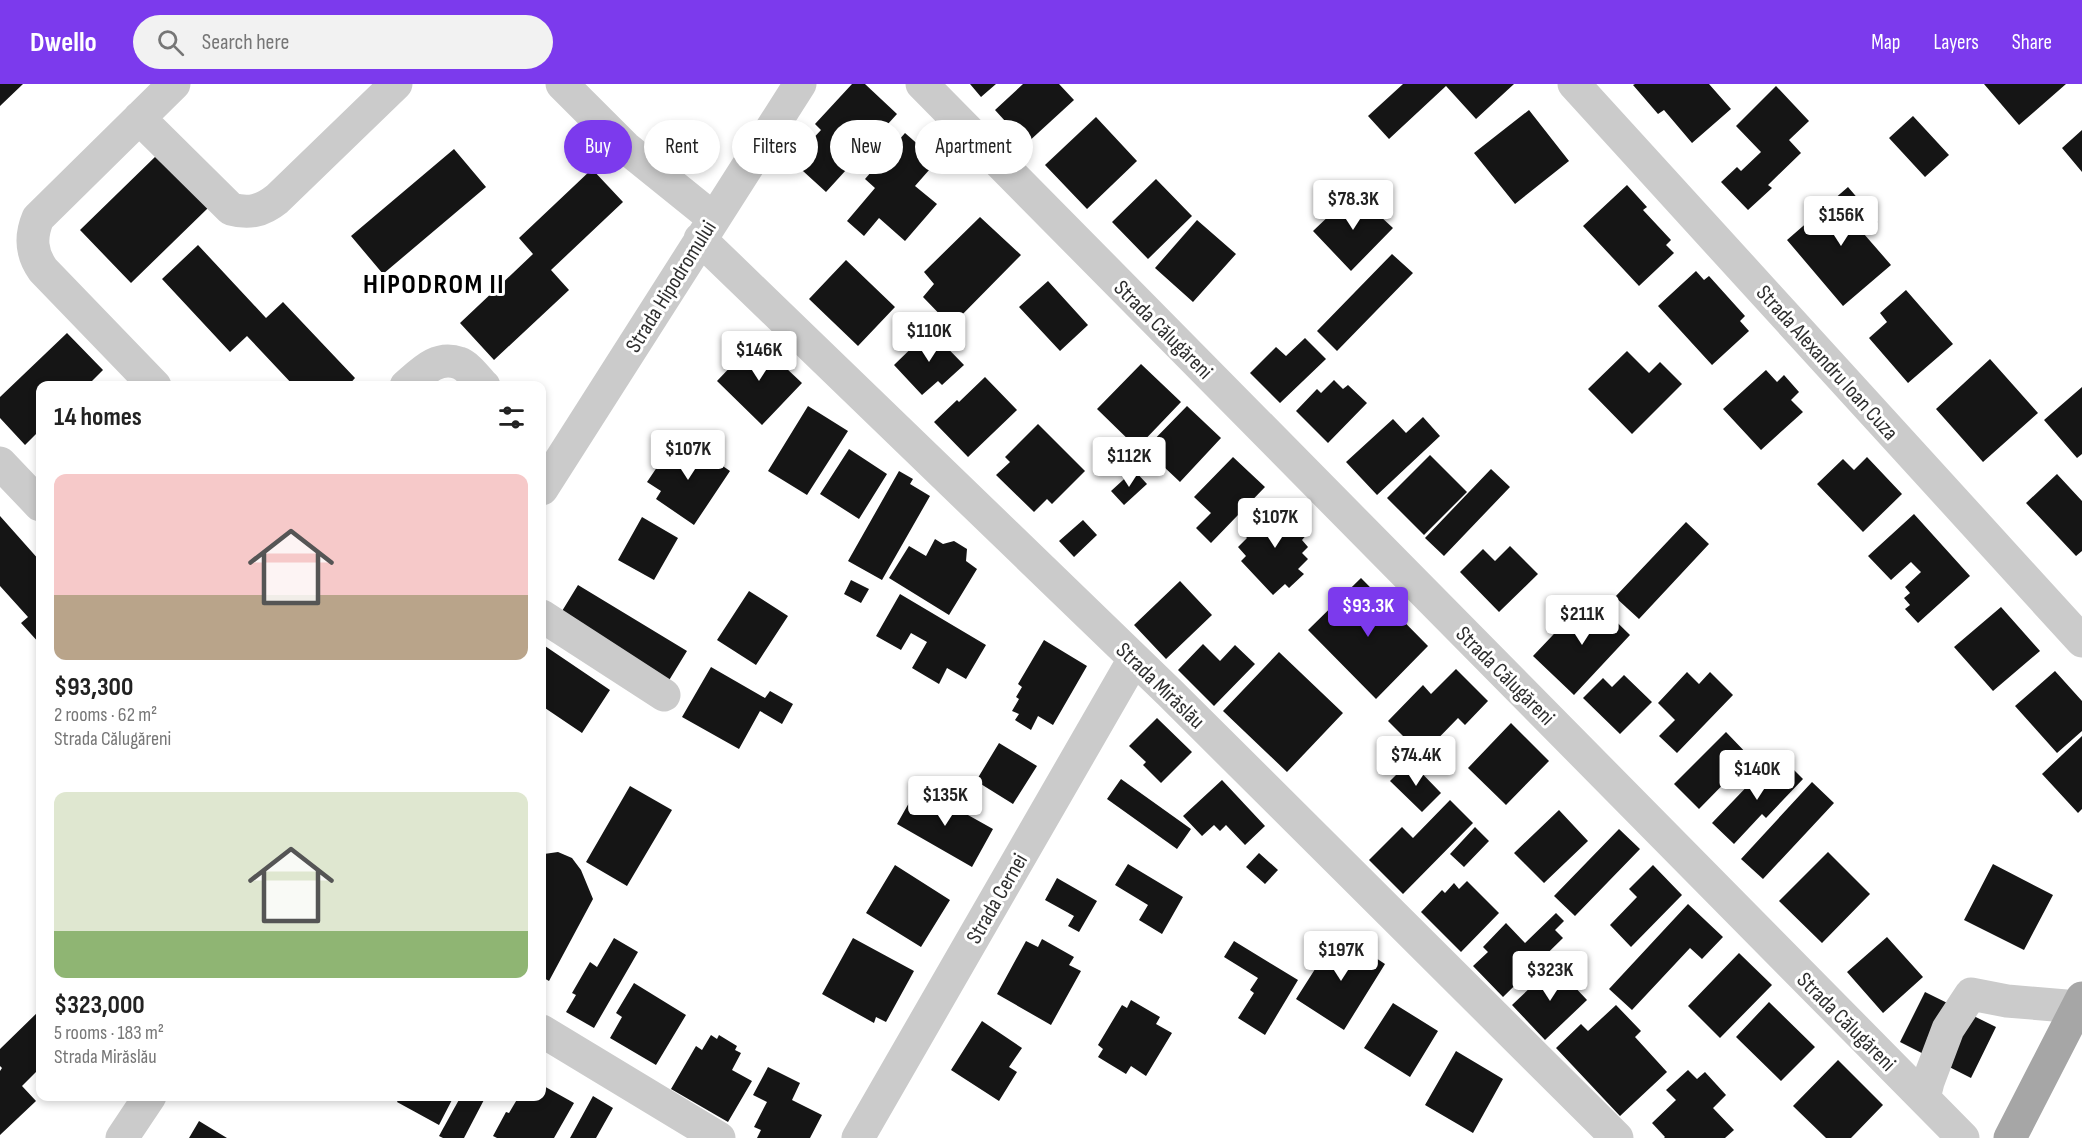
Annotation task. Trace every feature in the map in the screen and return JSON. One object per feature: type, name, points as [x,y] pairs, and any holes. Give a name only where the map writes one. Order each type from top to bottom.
[{"type":"main road","points":[[2010,1138],[2080,1003]]},
{"type":"street","points":[[150,381],[43,270],[36,261],[32,241],[38,218],[174,84]]},
{"type":"street","points":[[139,118],[231,209],[254,212],[267,207],[277,199],[396,84]]},
{"type":"street","name":"Strada Mirăslău","points":[[562,84],[1134,659],[1617,1138]]},
{"type":"street","name":"Strada Hipodromului","points":[[546,472],[551,450],[707,228],[800,84]]},
{"type":"street","name":"Strada Călugăreni","points":[[922,84],[1963,1138]]},
{"type":"street","name":"Strada Alexandru Ioan Cuza","points":[[1574,84],[2082,641]]},
{"type":"street","points":[[412,381],[425,369],[441,360],[461,363],[479,381]]},
{"type":"street","points":[[0,463],[36,501]]},
{"type":"street","points":[[546,619],[664,694]]},
{"type":"street","name":"Strada Cernei","points":[[858,1138],[1134,659]]},
{"type":"street","points":[[1924,1098],[1947,1029],[1971,994],[2007,1001],[2080,1003]]},
{"type":"street","points":[[546,1033],[718,1138]]},
{"type":"street","points":[[122,1138],[147,1101]]},
{"type":"building","points":[[0,84],[23,84],[0,106]]},
{"type":"building","points":[[852,84],[865,84],[897,114],[892,120],[830,120],[830,174],[842,174],[826,192],[806,174],[818,174],[818,133],[821,130],[818,127],[818,121]]},
{"type":"building","points":[[970,84],[996,84],[981,97]]},
{"type":"building","points":[[1023,84],[1059,84],[1074,100],[1033,138],[1033,120],[1004,120],[995,110]]},
{"type":"building","points":[[1403,84],[1514,84],[1476,119],[1446,86],[1389,139],[1368,116]]},
{"type":"building","points":[[1709,84],[1731,109],[1692,143],[1664,110],[1658,114],[1633,85]]},
{"type":"building","points":[[1984,84],[2066,84],[2019,125]]},
{"type":"building","points":[[1776,86],[1809,121],[1789,140],[1801,153],[1768,185],[1772,188],[1748,210],[1721,182],[1737,167],[1741,171],[1761,152],[1736,126]]},
{"type":"building","points":[[1529,110],[1569,161],[1515,204],[1474,153]]},
{"type":"building","points":[[1913,116],[1949,155],[1925,177],[1889,138]]},
{"type":"building","points":[[1096,117],[1137,161],[1087,209],[1045,165]]},
{"type":"building","points":[[2082,130],[2082,172],[2062,148]]},
{"type":"building","points":[[905,133],[915,142],[915,174],[926,174],[915,186],[937,204],[905,241],[879,218],[864,236],[847,221],[875,188],[865,179],[869,174],[903,174],[903,135]]},
{"type":"building","points":[[454,149],[486,187],[383,274],[351,236]]},
{"type":"building","points":[[157,155],[208,208],[131,283],[80,230]]},
{"type":"building","points":[[587,174],[597,174],[623,202],[551,270],[569,290],[494,360],[460,323],[533,254],[519,238]]},
{"type":"building","points":[[1156,179],[1192,216],[1148,259],[1112,222]]},
{"type":"building","points":[[1627,185],[1647,207],[1643,210],[1671,240],[1666,245],[1674,253],[1639,286],[1583,226]]},
{"type":"building","points":[[1848,187],[1878,222],[1864,234],[1891,265],[1843,306],[1787,240]]},
{"type":"building","points":[[1354,192],[1393,228],[1351,271],[1313,231]]},
{"type":"building","points":[[980,217],[1021,255],[951,326],[923,297],[934,284],[924,272]]},
{"type":"building","points":[[1197,220],[1236,254],[1193,302],[1155,268]]},
{"type":"building","points":[[198,245],[266,318],[283,302],[355,378],[352,381],[289,381],[247,336],[230,352],[162,279]]},
{"type":"building","points":[[1392,254],[1413,273],[1337,351],[1317,331]]},
{"type":"building","points":[[846,260],[895,307],[858,346],[809,299]]},
{"type":"building","points":[[1696,271],[1704,280],[1709,276],[1745,316],[1740,321],[1749,331],[1712,365],[1658,306]]},
{"type":"building","points":[[1048,281],[1088,325],[1060,351],[1019,307]]},
{"type":"building","points":[[1906,290],[1953,344],[1908,383],[1869,338],[1887,322],[1880,313]]},
{"type":"building","points":[[930,330],[964,365],[942,385],[938,381],[922,395],[894,365]]},
{"type":"building","points":[[67,333],[103,370],[92,381],[36,381],[36,434],[25,445],[0,418],[0,397]]},
{"type":"building","points":[[1305,338],[1326,359],[1280,403],[1250,373],[1276,347],[1286,356]]},
{"type":"building","points":[[756,340],[802,383],[762,425],[717,381]]},
{"type":"building","points":[[1627,351],[1649,373],[1660,362],[1682,384],[1632,434],[1588,389]]},
{"type":"building","points":[[1990,359],[2038,413],[1983,462],[1936,409]]},
{"type":"building","points":[[1141,364],[1181,402],[1137,448],[1097,409]]},
{"type":"building","points":[[1766,370],[1777,382],[1784,375],[1799,392],[1791,400],[1803,412],[1761,450],[1723,409]]},
{"type":"building","points":[[985,377],[1017,410],[968,457],[934,422]]},
{"type":"building","points":[[1334,380],[1343,389],[1348,385],[1367,403],[1328,443],[1296,411],[1317,389],[1321,393]]},
{"type":"building","points":[[2082,387],[2082,454],[2077,458],[2044,420]]},
{"type":"building","points":[[808,406],[848,431],[807,495],[768,471]]},
{"type":"building","points":[[1187,406],[1221,438],[1180,482],[1145,449]]},
{"type":"building","points":[[1423,417],[1440,436],[1377,495],[1346,462],[1393,419],[1406,433]]},
{"type":"building","points":[[1038,424],[1085,471],[1052,504],[1047,499],[1034,512],[996,475],[1010,462],[1005,457]]},
{"type":"building","points":[[674,442],[683,449],[688,442],[730,471],[694,525],[656,499],[661,491],[647,482]]},
{"type":"building","points":[[849,449],[887,474],[859,519],[820,494]]},
{"type":"building","points":[[1430,455],[1467,492],[1424,535],[1387,498]]},
{"type":"building","points":[[1233,457],[1265,487],[1211,543],[1196,528],[1211,513],[1194,497]]},
{"type":"building","points":[[1867,457],[1902,494],[1863,532],[1817,484],[1843,459],[1854,470]]},
{"type":"building","points":[[1491,469],[1510,487],[1444,556],[1425,538]]},
{"type":"building","points":[[1134,470],[1147,484],[1124,505],[1111,491]]},
{"type":"building","points":[[899,471],[913,479],[910,484],[930,496],[882,580],[848,561]]},
{"type":"building","points":[[2057,474],[2082,501],[2082,551],[2076,556],[2026,503]]},
{"type":"building","points":[[1266,508],[1271,514],[1277,509],[1282,515],[1288,510],[1309,532],[1302,540],[1308,547],[1302,553],[1308,559],[1298,569],[1304,574],[1289,588],[1285,584],[1273,595],[1241,561],[1246,556],[1238,547],[1247,538],[1242,532]]},
{"type":"building","points":[[1914,514],[1970,576],[1918,623],[1905,609],[1910,605],[1904,598],[1910,593],[1905,587],[1921,572],[1911,562],[1891,580],[1868,556]]},
{"type":"building","points":[[0,516],[36,556],[36,640],[21,623],[28,617],[0,586]]},
{"type":"building","points":[[642,517],[678,538],[654,580],[618,560]]},
{"type":"building","points":[[1083,520],[1097,535],[1074,557],[1059,541]]},
{"type":"building","points":[[1686,522],[1709,544],[1639,619],[1615,597]]},
{"type":"building","points":[[935,539],[943,544],[954,541],[967,549],[966,561],[977,569],[949,615],[889,578],[909,546],[926,556]]},
{"type":"building","points":[[1510,546],[1538,574],[1499,612],[1460,572],[1483,549],[1495,561]]},
{"type":"building","points":[[1361,578],[1428,646],[1376,699],[1308,630]]},
{"type":"building","points":[[851,580],[869,589],[861,603],[844,594]]},
{"type":"building","points":[[1180,581],[1212,615],[1166,659],[1134,625]]},
{"type":"building","points":[[578,585],[687,651],[668,682],[559,616]]},
{"type":"building","points":[[749,591],[788,616],[756,665],[717,640]]},
{"type":"building","points":[[900,594],[986,645],[966,679],[947,668],[939,684],[912,668],[927,642],[911,633],[901,650],[876,636]]},
{"type":"building","points":[[1590,596],[1630,635],[1574,695],[1533,656]]},
{"type":"building","points":[[2001,607],[2040,651],[1993,691],[1954,647]]},
{"type":"building","points":[[1044,640],[1087,666],[1053,725],[1038,716],[1031,730],[1015,720],[1019,714],[1012,711],[1019,699],[1016,697],[1022,687],[1018,684]]},
{"type":"building","points":[[1203,644],[1220,661],[1235,645],[1255,664],[1214,706],[1178,670]]},
{"type":"building","points":[[546,647],[610,690],[582,733],[546,709]]},
{"type":"building","points":[[1279,652],[1343,713],[1287,772],[1223,711]]},
{"type":"building","points":[[711,667],[765,698],[770,691],[793,704],[782,724],[760,711],[739,749],[682,717]]},
{"type":"building","points":[[1456,669],[1488,701],[1465,725],[1458,718],[1422,755],[1388,721],[1423,685],[1431,694]]},
{"type":"building","points":[[2055,671],[2082,701],[2082,731],[2057,753],[2015,706]]},
{"type":"building","points":[[1687,672],[1699,684],[1710,672],[1733,695],[1677,753],[1659,736],[1675,720],[1658,703]]},
{"type":"building","points":[[1624,675],[1652,702],[1620,734],[1583,698],[1603,678],[1612,687]]},
{"type":"building","points":[[1157,718],[1192,752],[1161,783],[1143,765],[1146,762],[1129,746]]},
{"type":"building","points":[[1511,723],[1549,761],[1506,805],[1468,768]]},
{"type":"building","points":[[1726,732],[1750,757],[1699,809],[1674,784]]},
{"type":"building","points":[[2082,736],[2082,809],[2078,813],[2042,774]]},
{"type":"building","points":[[999,743],[1037,766],[1013,804],[976,781]]},
{"type":"building","points":[[1783,759],[1803,779],[1766,818],[1762,814],[1734,844],[1712,823],[1756,777],[1761,783]]},
{"type":"building","points":[[1410,761],[1441,793],[1422,812],[1390,781]]},
{"type":"building","points":[[1121,779],[1191,829],[1177,849],[1107,799]]},
{"type":"building","points":[[1222,780],[1265,826],[1245,845],[1226,825],[1220,831],[1214,825],[1202,836],[1183,816]]},
{"type":"building","points":[[1812,782],[1834,803],[1763,879],[1741,859]]},
{"type":"building","points":[[630,786],[672,810],[627,886],[586,862]]},
{"type":"building","points":[[918,787],[993,829],[972,867],[897,824]]},
{"type":"building","points":[[1450,800],[1473,823],[1403,894],[1369,860],[1402,827],[1413,838]]},
{"type":"building","points":[[1559,810],[1588,841],[1544,883],[1514,853]]},
{"type":"building","points":[[1475,827],[1489,841],[1464,867],[1450,854]]},
{"type":"building","points":[[1619,829],[1640,849],[1575,916],[1554,896]]},
{"type":"building","points":[[558,852],[572,858],[581,870],[593,899],[549,981],[546,979],[546,854]]},
{"type":"building","points":[[1828,852],[1870,894],[1822,943],[1779,901]]},
{"type":"building","points":[[1259,853],[1278,870],[1265,884],[1246,867]]},
{"type":"building","points":[[1128,864],[1183,897],[1162,934],[1139,920],[1148,905],[1115,885]]},
{"type":"building","points":[[1993,864],[2053,895],[2024,950],[1964,920]]},
{"type":"building","points":[[895,865],[950,900],[921,947],[866,913]]},
{"type":"building","points":[[1653,865],[1682,895],[1631,947],[1610,925],[1637,897],[1629,889]]},
{"type":"building","points":[[1057,878],[1097,901],[1079,932],[1068,926],[1074,916],[1045,900]]},
{"type":"building","points":[[1467,881],[1499,913],[1461,952],[1421,912],[1442,890],[1445,893],[1454,883],[1459,889]]},
{"type":"building","points":[[1688,904],[1723,937],[1702,959],[1690,948],[1632,1010],[1609,989]]},
{"type":"building","points":[[1556,913],[1564,921],[1555,930],[1563,938],[1503,997],[1473,966],[1488,952],[1483,947],[1506,923],[1525,943]]},
{"type":"building","points":[[1338,933],[1385,964],[1344,1030],[1296,999]]},
{"type":"building","points":[[1887,937],[1923,977],[1883,1013],[1847,972]]},
{"type":"building","points":[[614,938],[638,952],[594,1028],[566,1012],[576,995],[572,993],[590,962],[597,967]]},
{"type":"building","points":[[853,938],[914,971],[886,1022],[876,1017],[874,1023],[822,994]]},
{"type":"building","points":[[1042,939],[1074,957],[1069,965],[1081,971],[1051,1025],[997,994],[1026,941],[1038,947]]},
{"type":"building","points":[[1234,941],[1298,980],[1265,1035],[1238,1018],[1254,993],[1250,990],[1258,978],[1224,957]]},
{"type":"building","points":[[1739,953],[1772,985],[1720,1038],[1688,1006]]},
{"type":"building","points":[[1554,965],[1587,1000],[1545,1040],[1512,1005]]},
{"type":"building","points":[[634,983],[686,1015],[656,1065],[610,1038],[622,1017],[616,1013]]},
{"type":"building","points":[[1925,992],[1996,1027],[1971,1078],[1900,1042]]},
{"type":"building","points":[[1131,1000],[1160,1017],[1156,1024],[1172,1033],[1146,1076],[1131,1066],[1126,1074],[1098,1057],[1103,1049],[1098,1045],[1122,1005],[1127,1008]]},
{"type":"building","points":[[1769,1002],[1815,1047],[1781,1081],[1736,1037]]},
{"type":"building","points":[[1393,1003],[1438,1031],[1410,1077],[1364,1048]]},
{"type":"building","points":[[1616,1005],[1641,1031],[1635,1037],[1667,1072],[1620,1116],[1556,1048],[1581,1024],[1588,1031]]},
{"type":"building","points":[[36,1014],[36,1072],[22,1086],[36,1101],[0,1135],[0,1071],[2,1068],[0,1049]]},
{"type":"building","points":[[982,1021],[1022,1048],[1009,1067],[1017,1072],[999,1101],[951,1070]]},
{"type":"building","points":[[711,1035],[717,1039],[719,1035],[737,1046],[735,1050],[741,1053],[732,1070],[752,1081],[728,1122],[671,1089],[696,1046],[702,1050]]},
{"type":"building","points":[[1456,1051],[1503,1079],[1473,1133],[1425,1105]]},
{"type":"building","points":[[1838,1060],[1883,1105],[1851,1138],[1826,1138],[1793,1106]]},
{"type":"building","points":[[768,1067],[800,1083],[792,1100],[822,1115],[810,1138],[757,1138],[761,1130],[754,1127],[767,1102],[753,1095]]},
{"type":"building","points":[[1688,1070],[1697,1079],[1705,1072],[1726,1095],[1713,1108],[1734,1130],[1725,1138],[1664,1138],[1652,1123],[1676,1100],[1666,1090]]},
{"type":"building","points":[[546,1087],[574,1103],[554,1138],[497,1138],[493,1136],[506,1112],[509,1113],[516,1101],[546,1101]]},
{"type":"building","points":[[593,1096],[613,1108],[596,1138],[570,1138]]},
{"type":"building","points":[[398,1101],[451,1101],[439,1125]]},
{"type":"building","points":[[458,1101],[483,1101],[464,1138],[439,1136]]},
{"type":"building","points":[[199,1121],[227,1138],[189,1138]]},
{"type":"district","name":"HIPODROM II","points":[[434,283]]}]
